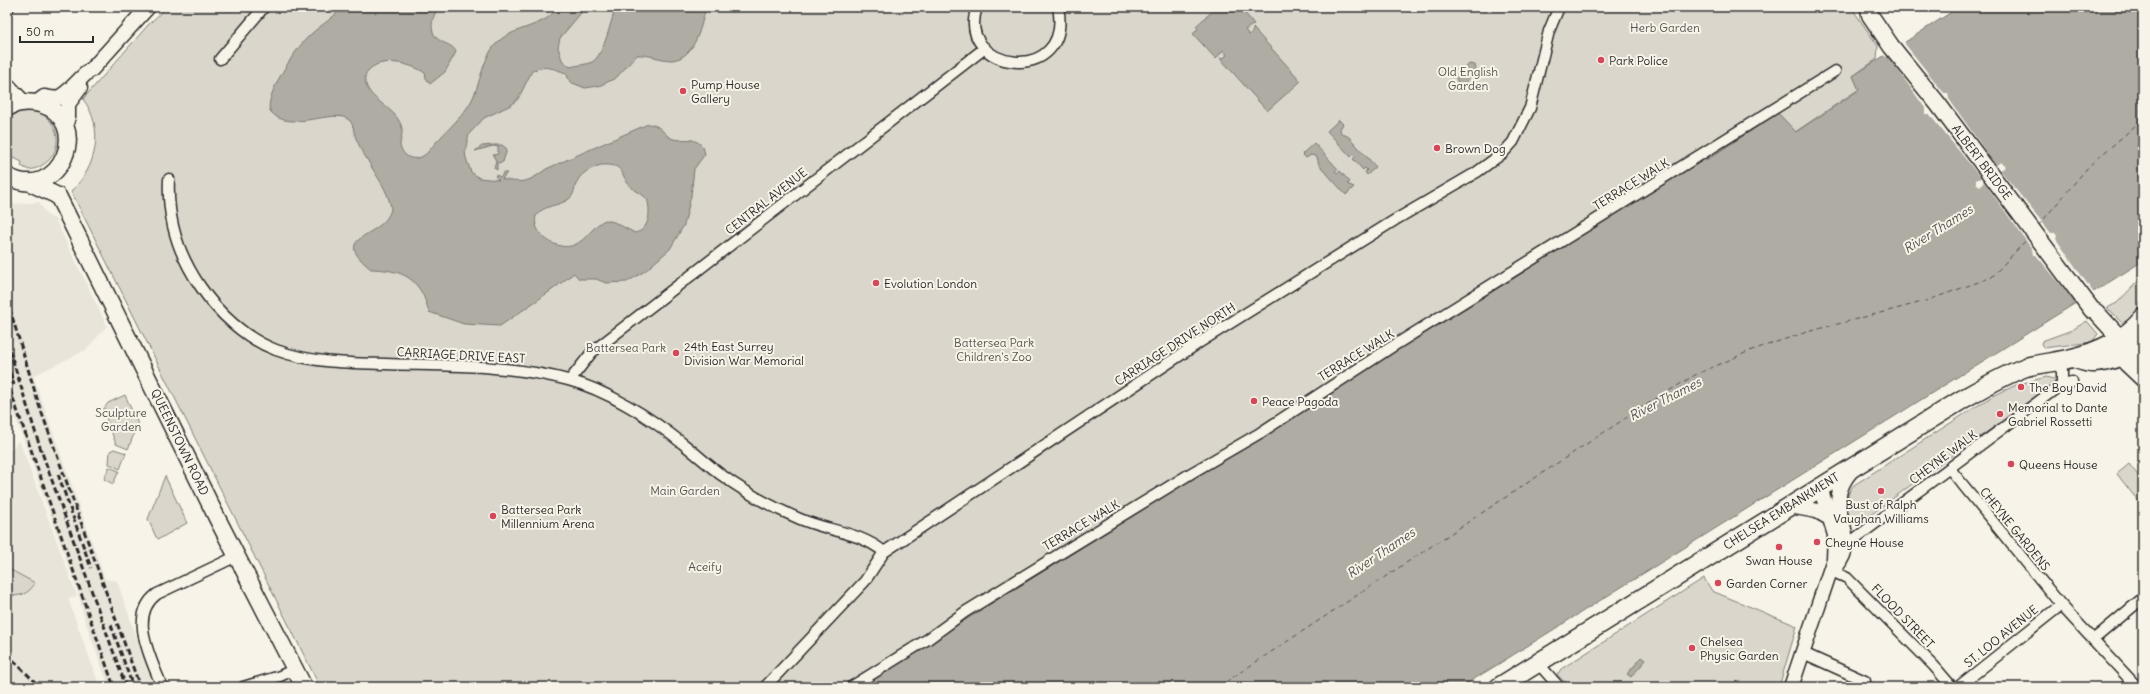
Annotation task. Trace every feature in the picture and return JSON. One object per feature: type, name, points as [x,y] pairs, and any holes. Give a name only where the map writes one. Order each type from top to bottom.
[{"type":"highway","name":"CHELSEA EMBANKMENT","points":[[1499,687],[1985,386],[2014,372],[2048,362],[2128,349],[2143,318]]},
{"type":"main road","points":[[7,108],[30,103],[44,97],[56,99],[60,98],[84,74],[92,69],[148,7]]},
{"type":"main road","name":"ALBERT BRIDGE","points":[[1866,10],[1891,46],[1947,116],[2097,318],[2128,349]]},
{"type":"main road","points":[[7,176],[19,181],[28,182],[58,196],[63,161],[68,147],[65,127],[68,117],[68,104],[88,79],[92,69]]},
{"type":"main road","points":[[7,86],[30,103],[53,111],[65,127]]},
{"type":"main road","points":[[28,182],[50,176],[63,161]]},
{"type":"main road","name":"QUEENSTOWN ROAD","points":[[58,196],[237,556],[304,687]]},
{"type":"main road","points":[[2128,349],[2143,380]]},
{"type":"main road","points":[[1791,687],[1830,573],[1842,544],[1837,498],[1840,486],[1855,466]]},
{"type":"main road","points":[[1820,488],[1842,544]]},
{"type":"main road","points":[[1790,506],[1817,511],[1831,519]]},
{"type":"street","points":[[220,59],[264,7]]},
{"type":"street","points":[[978,7],[975,24],[978,36],[985,48],[994,56],[1007,62],[1021,63],[1034,60],[1046,52],[1056,39],[1060,23],[1058,7]]},
{"type":"street","name":"CARRIAGE DRIVE NORTH","points":[[765,687],[865,581],[884,552],[920,530],[1023,458],[1200,342],[1395,220],[1477,172],[1503,153],[1513,142],[1530,108],[1549,31],[1559,7]]},
{"type":"street","name":"CENTRAL AVENUE","points":[[570,380],[592,352],[985,48]]},
{"type":"street","name":"TERRACE WALK","points":[[851,687],[928,639],[965,612],[1193,472],[1260,433],[1378,356],[1835,71]]},
{"type":"street","name":"CARRIAGE DRIVE EAST","points":[[169,179],[168,195],[172,226],[177,243],[193,277],[227,318],[258,342],[289,354],[334,362],[491,367],[535,372],[570,380],[603,393],[649,419],[681,442],[719,473],[771,506],[802,520],[856,535],[877,546],[884,552]]},
{"type":"street","name":"CHEYNE WALK","points":[[1842,544],[1950,469],[2067,383],[2062,370],[2057,365],[2048,362]]},
{"type":"street","name":"CHEYNE GARDENS","points":[[1950,469],[2061,605],[2137,687]]},
{"type":"street","points":[[162,687],[143,633],[143,618],[147,604],[157,594],[237,556]]},
{"type":"street","name":"FLOOD STREET","points":[[1830,573],[1836,573],[1848,578],[1934,666],[1951,687]]},
{"type":"street","points":[[2093,640],[2143,598]]},
{"type":"street","name":"ST. LOO AVENUE","points":[[1958,687],[2061,605]]},
{"type":"street","points":[[1803,653],[1865,681]]},
{"type":"street","points":[[1538,663],[1558,687]]},
{"type":"street","points":[[243,687],[280,676],[295,669]]},
{"type":"shaded area","points":[[7,201],[15,204],[39,202],[47,215],[55,219],[107,326],[86,350],[33,376],[105,579],[117,581],[154,687],[109,687],[85,621],[78,593],[7,393]]},
{"type":"shaded area","points":[[19,440],[77,596],[68,599],[100,687],[7,687],[7,455]]},
{"type":"green space","name":"Battersea Park","points":[[167,7],[1851,7],[1878,46],[1877,59],[1853,76],[1859,89],[1795,132],[1778,114],[1708,159],[1705,159],[1610,217],[858,687],[320,687],[71,191],[80,182],[87,171],[95,147],[96,135],[94,122],[90,110],[83,99],[149,24]]},
{"type":"green space","points":[[31,110],[43,115],[51,122],[56,131],[57,141],[55,150],[50,159],[41,166],[29,170],[21,166],[22,162],[14,158],[11,161],[7,161],[7,119],[13,113]]},
{"type":"green space","points":[[2143,276],[2142,297],[2138,309],[2134,315],[2122,323],[2107,308],[2117,303]]},
{"type":"green space","points":[[2087,321],[2098,334],[2092,342],[2044,348],[2041,344],[2042,341],[2072,330]]},
{"type":"green space","points":[[2046,377],[2055,379],[2055,386],[1938,465],[1857,525],[1849,518],[1846,506],[1849,494],[1854,485],[1991,397],[2016,385]]},
{"type":"green space","name":"Sculpture Garden","points":[[125,395],[138,424],[128,449],[116,444],[103,410],[108,403]]},
{"type":"green space","points":[[114,449],[126,453],[120,469],[109,464],[110,451]]},
{"type":"green space","points":[[2129,464],[2143,482],[2143,497],[2138,501],[2117,474]]},
{"type":"green space","points":[[109,467],[119,471],[113,484],[104,479]]},
{"type":"green space","points":[[165,476],[187,523],[159,539],[156,537],[148,519]]},
{"type":"green space","points":[[7,568],[35,583],[33,587],[20,595],[16,596],[7,594]]},
{"type":"green space","name":"Chelsea Physic Garden","points":[[1704,578],[1712,591],[1797,626],[1779,687],[1571,687],[1557,675],[1561,669]]},
{"type":"water","points":[[342,7],[439,7],[434,15],[432,30],[437,38],[452,46],[456,52],[445,72],[430,84],[425,73],[419,69],[393,62],[376,65],[370,69],[365,76],[369,91],[392,112],[401,125],[402,133],[400,146],[402,151],[408,157],[419,158],[427,153],[469,105],[477,88],[485,62],[489,54],[500,40],[514,32],[547,18],[553,13],[556,7],[586,7],[560,38],[558,47],[562,60],[570,67],[590,63],[600,53],[607,37],[616,7],[706,7],[696,40],[687,53],[680,58],[668,60],[646,55],[637,55],[616,78],[599,86],[585,88],[570,82],[566,73],[557,70],[541,68],[532,71],[518,99],[511,105],[484,118],[469,134],[466,148],[467,150],[465,151],[471,172],[479,178],[499,180],[495,176],[496,175],[501,177],[503,173],[507,173],[502,179],[526,181],[535,177],[546,169],[648,124],[655,125],[671,138],[695,141],[703,147],[705,154],[694,169],[691,196],[684,225],[670,249],[645,271],[627,282],[606,283],[596,279],[579,279],[574,273],[500,326],[464,324],[429,312],[421,291],[409,278],[393,271],[371,269],[359,258],[355,249],[356,243],[362,237],[379,226],[386,219],[391,209],[388,196],[360,146],[350,121],[342,117],[333,116],[300,121],[289,121],[279,118],[271,112],[269,106],[275,86],[295,53],[306,39]],"holes":[[[601,165],[618,167],[629,185],[647,199],[649,214],[644,228],[635,233],[614,222],[605,220],[596,226],[579,243],[574,245],[568,247],[561,246],[547,240],[538,229],[536,223],[536,216],[539,212],[547,207],[565,202],[569,199],[578,180],[585,172]]]},
{"type":"water","points":[[1217,7],[1240,7],[1254,24],[1245,30],[1249,35],[1253,31],[1253,28],[1301,81],[1267,111],[1220,58],[1222,59],[1227,55],[1223,50],[1216,59],[1193,34],[1198,29],[1196,26]]},
{"type":"water","name":"River Thames","points":[[1959,7],[2143,7],[2143,261],[1497,665],[1461,687],[858,687],[1610,217],[1705,159],[1708,159],[1778,113],[1796,132],[1859,90],[1853,76]]},
{"type":"water","points":[[1469,64],[1475,65],[1476,70],[1463,85],[1458,84],[1456,78]]},
{"type":"water","points":[[1339,120],[1343,124],[1340,129],[1341,133],[1349,137],[1376,167],[1367,175],[1365,172],[1367,170],[1365,168],[1363,170],[1353,159],[1355,157],[1353,155],[1351,157],[1327,131]]},
{"type":"water","points":[[1314,143],[1338,169],[1335,171],[1337,173],[1340,171],[1350,182],[1347,184],[1354,187],[1346,195],[1319,165],[1317,157],[1311,155],[1306,158],[1302,154]]},
{"type":"water","points":[[502,145],[507,149],[503,162],[497,163],[497,170],[494,168],[496,161],[493,155],[498,154],[498,147],[493,146],[475,151],[482,146]]},
{"type":"water","points":[[1642,657],[1646,660],[1631,677],[1627,674]]},
{"type":"pier","points":[[1905,39],[1905,44],[1944,93],[1948,93],[1949,99],[1996,166],[2000,162],[2005,165],[2004,168],[2000,170],[2051,233],[2055,233],[2057,236],[2056,239],[2093,292],[2098,292],[2074,307],[2076,303],[2036,255],[2033,255],[2032,249],[1984,182],[1980,186],[1976,183],[1976,180],[1981,178],[1929,114],[1925,114],[1925,108],[1888,56],[1886,57],[1882,54],[1885,54],[1904,42]]},
{"type":"ferry route","points":[[2038,226],[2089,166],[2143,119]]},
{"type":"ferry route","points":[[1218,687],[1644,406],[1695,375],[1752,350],[1807,332],[1926,301],[1992,277],[2029,237]]},
{"type":"railway","points":[[7,300],[39,405],[140,687]]},
{"type":"railway","points":[[7,342],[40,447],[126,687]]},
{"type":"railway","points":[[7,364],[14,385]]},
{"type":"railway","points":[[7,381],[114,687]]},
{"type":"railway","points":[[58,474],[91,568]]},
{"type":"railway","points":[[111,625],[133,687]]},
{"type":"railway","points":[[7,654],[40,687]]},
{"type":"place","name":"Park Police","points":[[1601,60]]},
{"type":"place","name":"Pump House Gallery","points":[[683,91]]},
{"type":"place","name":"Brown Dog","points":[[1437,148]]},
{"type":"place","name":"Evolution London","points":[[876,283]]},
{"type":"place","name":"24th East Surrey Division War Memorial","points":[[676,353]]},
{"type":"place","name":"The Boy David","points":[[2021,387]]},
{"type":"place","name":"Peace Pagoda","points":[[1254,401]]},
{"type":"place","name":"Memorial to Dante Gabriel Rossetti","points":[[2000,414]]},
{"type":"place","name":"Queens House","points":[[2011,464]]},
{"type":"place","name":"Bust of Ralph Vaughan Williams","points":[[1881,491]]},
{"type":"place","name":"Battersea Park Millennium Arena","points":[[493,516]]},
{"type":"place","name":"Cheyne House","points":[[1817,542]]},
{"type":"place","name":"Swan House","points":[[1779,547]]},
{"type":"place","name":"Garden Corner","points":[[1718,583]]},
{"type":"place","name":"Chelsea Physic Garden","points":[[1692,648]]},
{"type":"park label","name":"Herb Garden","points":[[1665,27]]},
{"type":"park label","name":"Old English Garden","points":[[1468,78]]},
{"type":"park label","name":"Battersea Park Children's Zoo","points":[[994,349]]},
{"type":"park label","name":"Main Garden","points":[[685,490]]},
{"type":"park label","name":"Aceify","points":[[705,566]]}]
